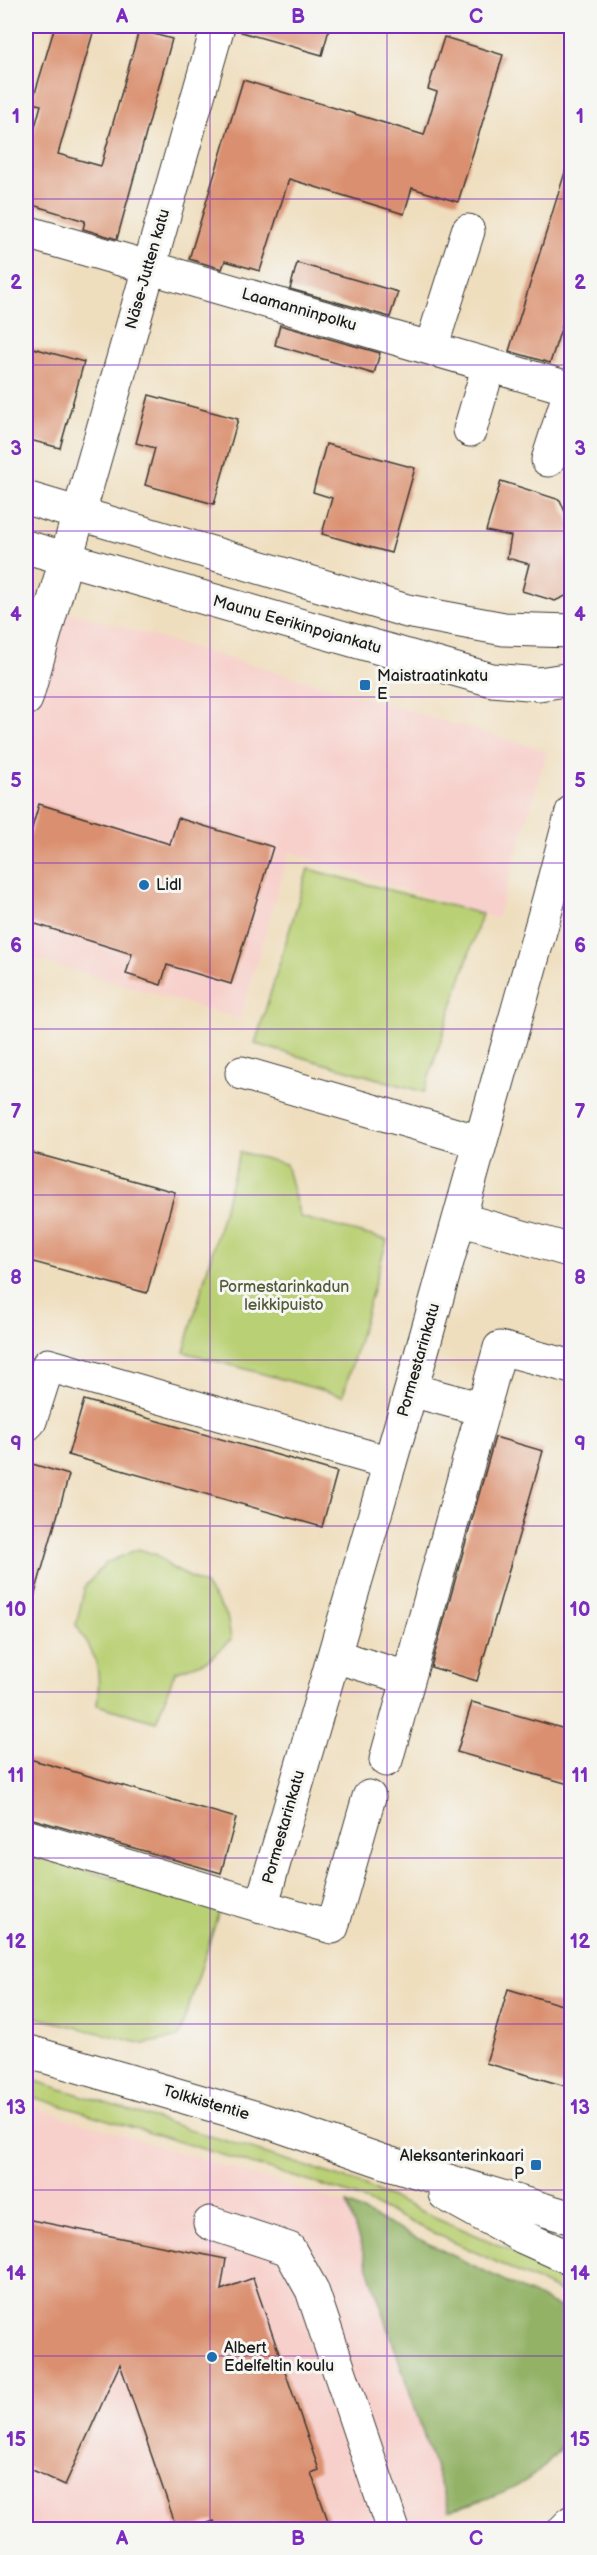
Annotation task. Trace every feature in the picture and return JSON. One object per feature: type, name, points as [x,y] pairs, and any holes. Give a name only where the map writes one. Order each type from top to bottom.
[{"type":"street","name":"Näse-Jutten katu","points":[[26,699],[218,26]]},
{"type":"street","points":[[431,348],[468,231]]},
{"type":"street","name":"Laamanninpolku","points":[[26,232],[571,388]]},
{"type":"street","points":[[470,430],[489,365]]},
{"type":"street","points":[[548,460],[571,388]]},
{"type":"street","points":[[26,498],[407,611],[504,629],[571,632]]},
{"type":"street","name":"Maunu Eerikinpojankatu","points":[[26,548],[492,680],[539,684],[572,679]]},
{"type":"street","name":"Pormestarinkatu","points":[[261,1907],[411,1390],[572,812]]},
{"type":"street","points":[[242,1073],[480,1142]]},
{"type":"street","points":[[459,1219],[572,1251]]},
{"type":"street","points":[[386,1760],[500,1348],[572,1367]]},
{"type":"street","points":[[26,1425],[30,1421],[48,1365],[390,1463]]},
{"type":"street","points":[[411,1390],[482,1409]]},
{"type":"street","points":[[334,1656],[408,1678]]},
{"type":"street","points":[[26,1836],[332,1927],[369,1797]]},
{"type":"street","name":"Tolkkistentie","points":[[26,2051],[257,2118],[385,2162],[572,2218]]},
{"type":"street","name":"Tolkkistentie","points":[[385,2162],[523,2237],[572,2259]]},
{"type":"street","points":[[210,2223],[289,2249],[312,2290],[393,2529]]},
{"type":"street","points":[[564,2529],[572,2522]]},
{"type":"shaded area","points":[[36,602],[547,751],[497,919],[289,852],[240,1019],[26,956],[26,637]]},
{"type":"shaded area","name":"Albert Edelfeltin koulu","points":[[26,2105],[347,2204],[449,2511],[431,2529],[26,2529]]},
{"type":"green space","points":[[308,869],[482,914],[424,1092],[255,1044]]},
{"type":"green space","name":"Pormestarinkadun leikkipuisto","points":[[240,1152],[286,1164],[300,1217],[387,1240],[343,1396],[184,1352]]},
{"type":"green space","points":[[138,1549],[157,1555],[172,1568],[205,1585],[227,1616],[231,1639],[209,1660],[175,1672],[156,1722],[97,1705],[99,1681],[96,1662],[76,1625],[85,1586],[106,1563]]},
{"type":"green space","points":[[26,1853],[220,1909],[179,2037],[144,2044],[26,2015]]},
{"type":"green space","points":[[26,2078],[353,2181],[571,2277],[571,2297],[353,2195],[26,2095]]},
{"type":"green space","points":[[347,2204],[571,2313],[571,2433],[559,2450],[533,2476],[504,2493],[449,2511]]},
{"type":"building","points":[[55,26],[95,26],[58,154],[101,166],[139,30],[172,39],[117,239],[83,229],[85,221],[26,203],[26,160],[41,105],[32,103]]},
{"type":"building","points":[[242,26],[330,26],[322,55],[241,32]]},
{"type":"building","points":[[444,37],[503,55],[458,202],[412,188],[404,214],[289,179],[260,271],[225,261],[222,269],[189,259],[243,80],[424,135],[437,92],[428,89]]},
{"type":"building","points":[[566,169],[572,170],[572,295],[550,363],[509,351]]},
{"type":"building","points":[[297,263],[398,292],[390,317],[290,289]]},
{"type":"building","points":[[280,325],[380,353],[374,374],[275,345]]},
{"type":"building","points":[[26,346],[84,362],[60,448],[26,439]]},
{"type":"building","points":[[149,395],[238,419],[214,504],[145,485],[155,448],[136,443]]},
{"type":"building","points":[[326,444],[415,468],[391,553],[322,534],[332,498],[313,492]]},
{"type":"building","points":[[501,481],[560,500],[572,528],[572,593],[555,601],[522,591],[529,564],[507,558],[511,536],[486,531]]},
{"type":"building","name":"Lidl","points":[[39,804],[170,844],[178,818],[273,847],[231,984],[167,965],[161,985],[126,974],[132,954],[26,921],[26,849]]},
{"type":"building","points":[[26,1151],[175,1192],[147,1293],[26,1260]]},
{"type":"building","points":[[84,1400],[337,1472],[322,1527],[68,1455]]},
{"type":"building","points":[[495,1437],[543,1451],[477,1681],[431,1667]]},
{"type":"building","points":[[26,1462],[69,1475],[32,1604],[26,1603]]},
{"type":"building","points":[[472,1702],[572,1731],[572,1785],[457,1752]]},
{"type":"building","points":[[26,1758],[236,1818],[221,1873],[26,1817]]},
{"type":"building","points":[[508,1989],[572,2008],[572,2088],[486,2063]]},
{"type":"building","points":[[26,2219],[226,2259],[221,2290],[253,2278],[319,2470],[311,2473],[331,2529],[217,2529],[214,2521],[189,2529],[177,2529],[120,2364],[65,2485],[26,2467]]},
{"type":"place","name":"Maistraatinkatu E","points":[[365,685]]},
{"type":"place","name":"Lidl","points":[[144,885]]},
{"type":"place","name":"Aleksanterinkaari P","points":[[536,2165]]},
{"type":"place","name":"Albert Edelfeltin koulu","points":[[212,2357]]}]
